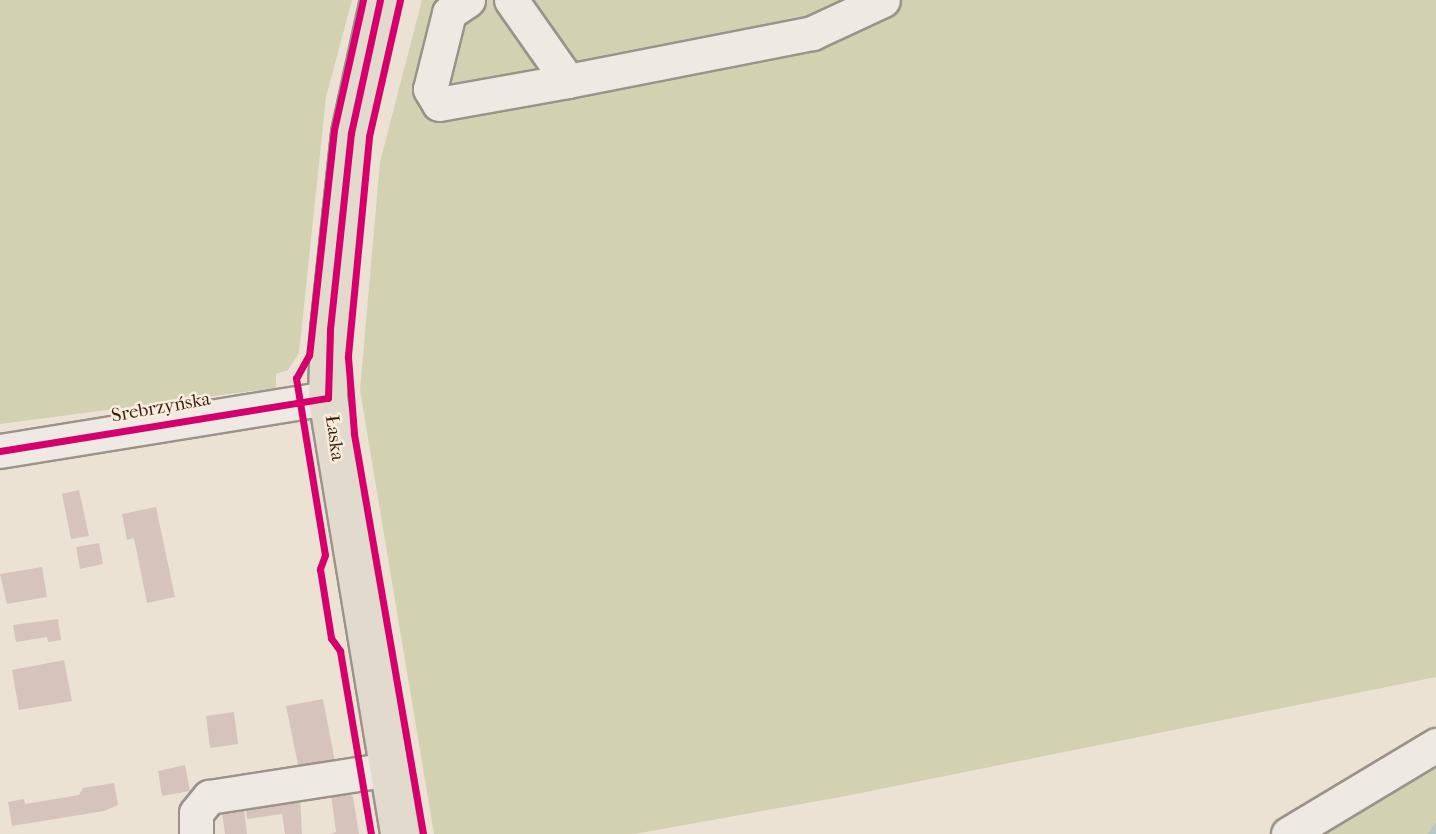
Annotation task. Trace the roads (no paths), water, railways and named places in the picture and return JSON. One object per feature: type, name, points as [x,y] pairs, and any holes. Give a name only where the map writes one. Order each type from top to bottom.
[{"type":"main road","name":"Łaska","points":[[380,0],[351,133],[330,329],[328,397],[400,834]]},
{"type":"street","points":[[468,0],[449,13],[430,89],[439,104],[812,33],[883,0]]},
{"type":"street","points":[[511,0],[568,81]]},
{"type":"street","name":"Srebrzyńska","points":[[0,451],[328,397]]},
{"type":"street","points":[[1288,834],[1436,744]]},
{"type":"street","points":[[196,834],[195,813],[209,797],[389,769]]},
{"type":"waterway","points":[[1431,834],[1436,826]]}]
